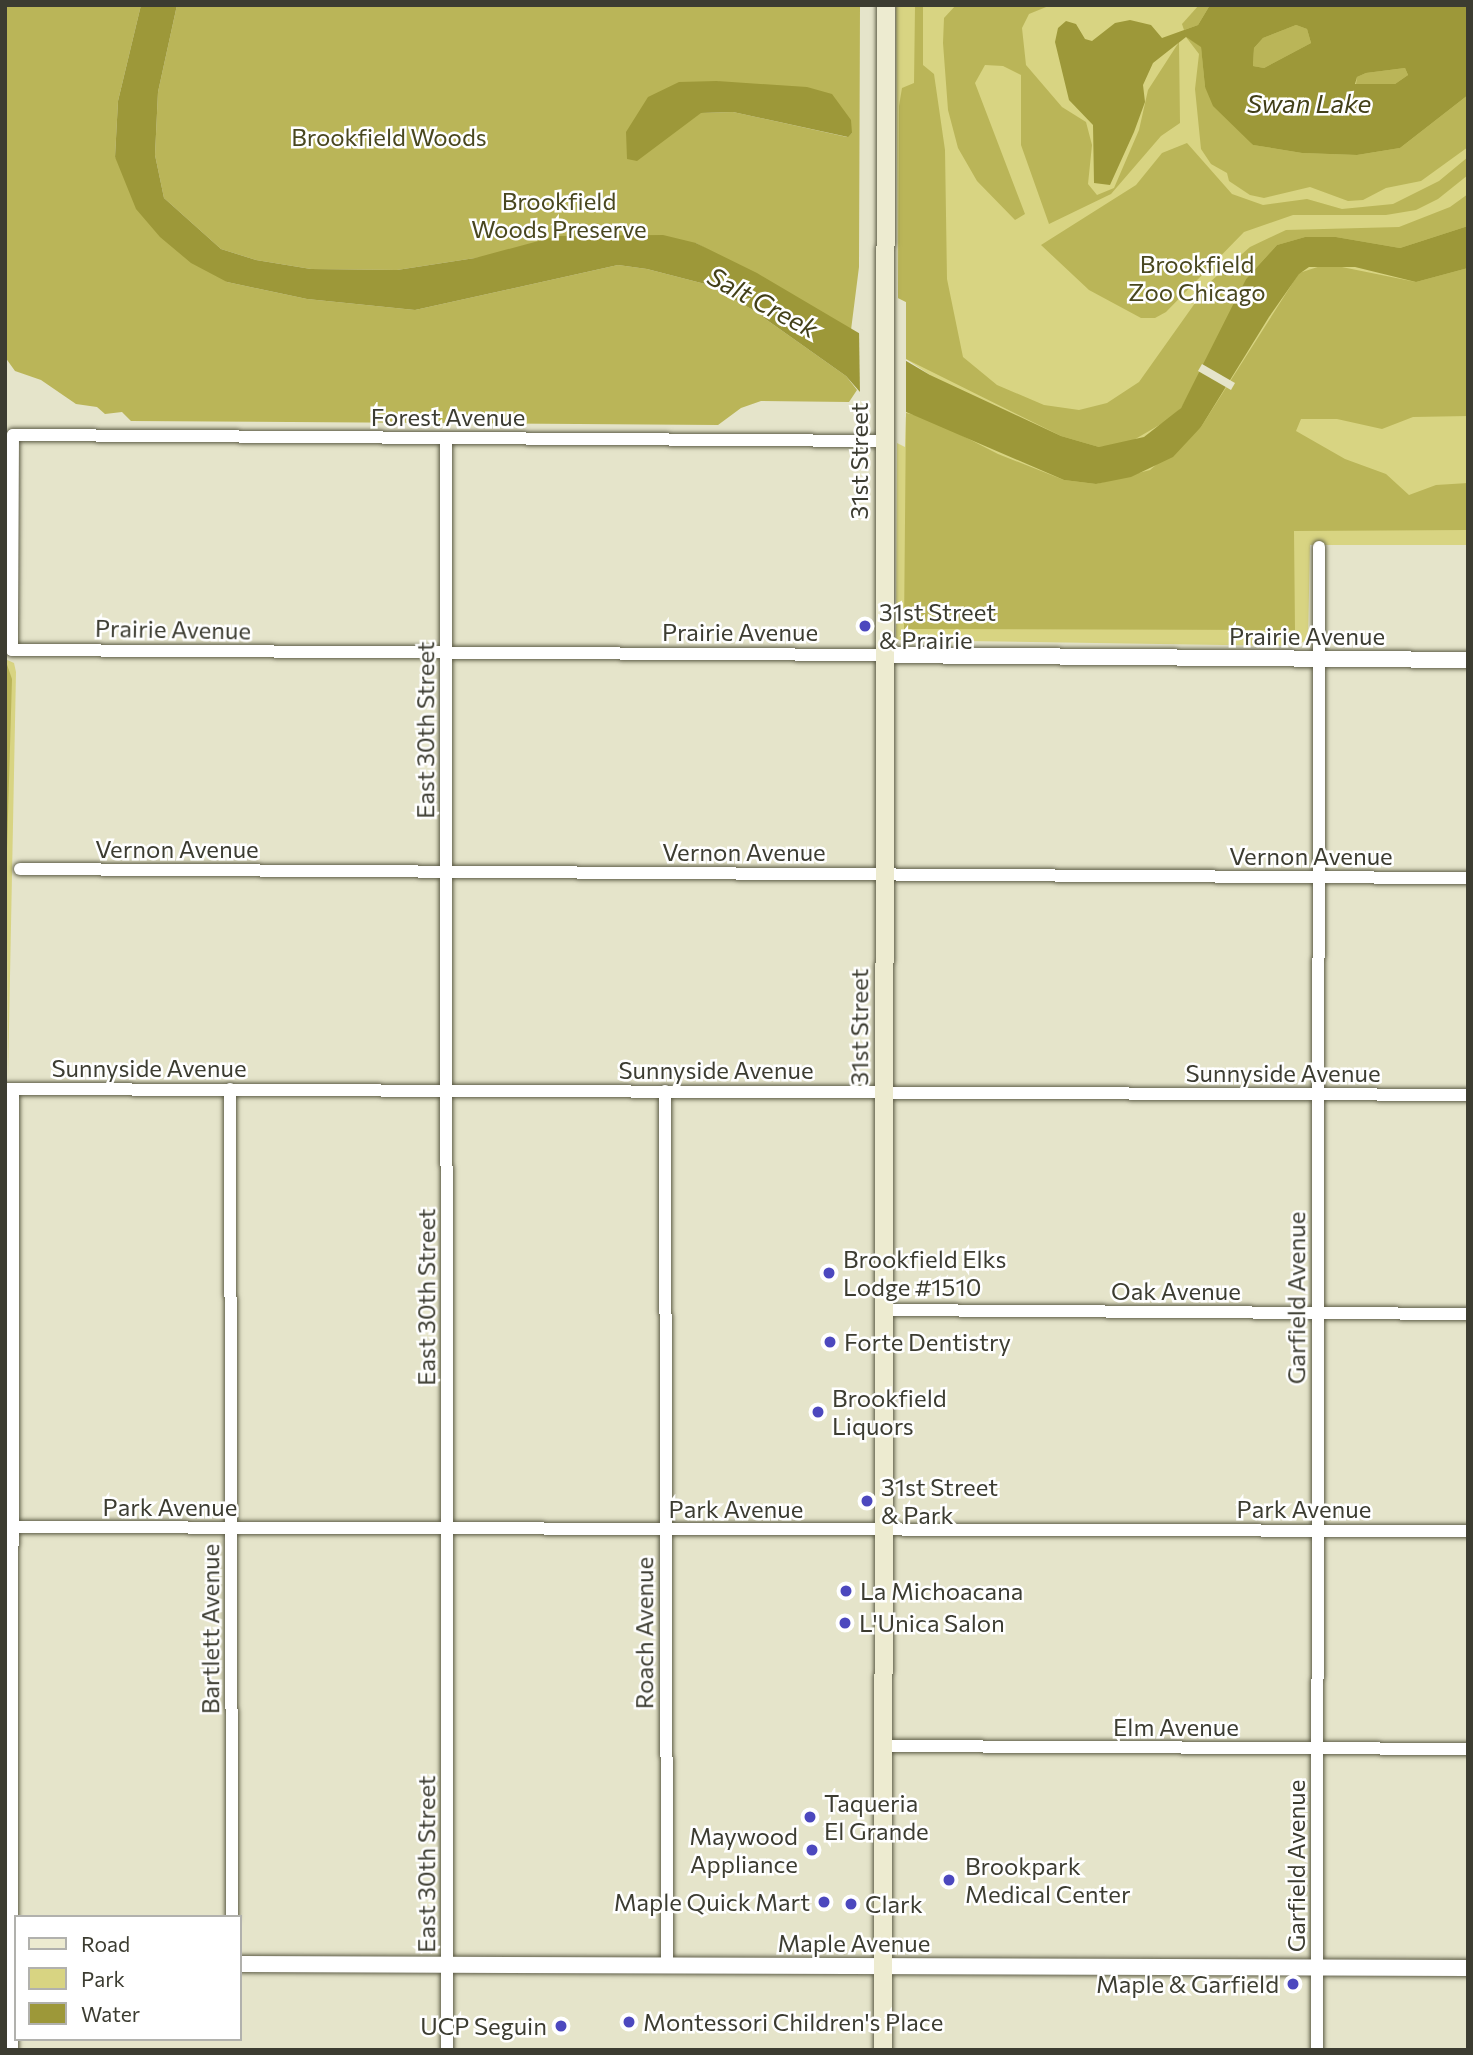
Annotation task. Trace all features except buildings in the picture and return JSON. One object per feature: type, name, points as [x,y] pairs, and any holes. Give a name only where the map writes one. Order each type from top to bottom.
[{"type":"main road","name":"31st Street","points":[[883,2050],[883,277],[886,5]]},
{"type":"street","name":"Forest Avenue","points":[[12,650],[13,435],[883,441]]},
{"type":"street","name":"East 30th Street","points":[[446,438],[447,2050]]},
{"type":"street","name":"Garfield Avenue","points":[[1317,2050],[1319,547]]},
{"type":"street","name":"Prairie Avenue","points":[[12,650],[1468,660]]},
{"type":"street","name":"Vernon Avenue","points":[[20,869],[1468,878]]},
{"type":"street","name":"Sunnyside Avenue","points":[[9,1089],[1468,1095]]},
{"type":"street","points":[[9,1089],[8,1527],[12,2050]]},
{"type":"street","name":"Bartlett Avenue","points":[[230,1089],[232,1915]]},
{"type":"street","name":"Roach Avenue","points":[[665,1091],[667,1966]]},
{"type":"street","name":"Oak Avenue","points":[[884,1310],[1468,1314]]},
{"type":"street","name":"Park Avenue","points":[[8,1527],[664,1531],[1468,1531]]},
{"type":"street","name":"Elm Avenue","points":[[884,1746],[1468,1749]]},
{"type":"street","name":"Maple Avenue","points":[[242,1964],[1468,1968]]},
{"type":"green space","points":[[5,5],[141,5],[118,101],[115,157],[227,282],[307,299],[415,310],[618,265],[647,269],[709,285],[753,310],[846,376],[857,390],[849,402],[761,401],[741,408],[718,425],[131,421],[122,412],[105,414],[97,407],[76,404],[41,380],[15,371],[5,357]]},
{"type":"green space","name":"Brookfield Woods","points":[[177,5],[860,5],[859,267],[851,330],[696,243],[475,258],[397,270],[311,269],[256,260],[221,249],[164,198],[155,155],[158,92]],"holes":[[[717,81],[852,133],[847,137],[733,112],[700,113],[668,135]]]},
{"type":"green space","name":"Brookfield Zoo Chicago","points":[[896,5],[1468,5],[1468,545],[1310,545],[1308,639],[1296,646],[896,640],[897,443],[905,447],[906,413],[930,375],[906,359],[906,302],[898,298]]},
{"type":"green space","points":[[956,5],[1051,5],[1029,14],[1022,28],[1026,65],[1062,107],[1086,122],[1092,145],[1088,184],[1097,195],[1114,188],[1139,130],[1148,90],[1179,42],[1180,123],[1161,136],[1111,194],[1049,224],[1021,145],[1021,75],[1003,66],[985,65],[975,83],[1025,214],[1015,220],[977,181],[958,148],[948,110],[943,43],[944,18]]},
{"type":"green space","points":[[1199,5],[1210,5],[1198,25],[1184,30],[1182,24]]},
{"type":"green space","points":[[915,7],[923,7],[923,65],[934,74],[945,150],[947,279],[963,357],[997,385],[1044,405],[1079,410],[1107,403],[1139,382],[1210,282],[1250,247],[1286,230],[1399,227],[1450,207],[1468,194],[1468,226],[1400,248],[1336,237],[1305,237],[1277,245],[1246,279],[1208,361],[1181,408],[1168,420],[1125,445],[1099,447],[1061,436],[906,359],[906,302],[898,298],[899,106],[902,88],[914,83]]},
{"type":"green space","points":[[1296,25],[1307,29],[1311,43],[1264,68],[1253,66],[1254,48],[1263,38]]},
{"type":"green space","points":[[1186,37],[1201,46],[1205,87],[1253,145],[1302,153],[1357,155],[1400,148],[1468,95],[1468,147],[1421,181],[1386,188],[1363,200],[1348,201],[1310,187],[1264,198],[1250,195],[1229,181],[1227,173],[1211,164],[1201,149],[1195,89],[1199,54]]},
{"type":"green space","points":[[1405,68],[1408,75],[1395,84],[1356,84],[1357,77],[1366,73]]},
{"type":"green space","points":[[1187,143],[1232,194],[1263,205],[1307,199],[1342,209],[1393,204],[1439,181],[1468,157],[1468,175],[1438,199],[1416,210],[1386,215],[1293,215],[1244,232],[1166,312],[1155,318],[1141,318],[1089,290],[1041,245],[1136,185],[1162,153]]},
{"type":"green space","points":[[1327,264],[1416,282],[1468,268],[1468,416],[1413,417],[1382,429],[1337,419],[1301,419],[1296,431],[1345,459],[1386,474],[1409,495],[1436,485],[1468,483],[1468,530],[1294,531],[1295,630],[904,629],[906,413],[928,418],[998,454],[1064,480],[1096,484],[1150,470],[1201,427],[1299,273]]},
{"type":"green space","points":[[5,659],[14,663],[16,672],[8,1078]]},
{"type":"green space","points":[[5,659],[12,679],[5,916]]},
{"type":"water","name":"Salt Creek","points":[[141,5],[177,5],[158,92],[155,155],[164,198],[221,249],[256,260],[311,269],[397,270],[475,258],[557,236],[663,235],[696,243],[757,273],[930,375],[1061,436],[1099,447],[1144,437],[1181,408],[1246,279],[1277,245],[1305,237],[1336,237],[1400,248],[1468,226],[1468,268],[1416,282],[1355,267],[1309,267],[1299,274],[1269,317],[1201,427],[1173,457],[1131,477],[1096,484],[1064,480],[860,392],[846,376],[753,310],[709,285],[647,269],[618,265],[415,310],[307,299],[227,282],[191,263],[160,237],[136,209],[115,157],[118,101]]},
{"type":"water","name":"Swan Lake","points":[[1210,5],[1468,5],[1468,95],[1400,148],[1357,155],[1302,153],[1253,145],[1213,106],[1205,87],[1201,47],[1186,37],[1153,63],[1143,85],[1145,102],[1110,185],[1094,183],[1093,125],[1069,100],[1055,42],[1058,28],[1066,21],[1076,24],[1085,39],[1092,41],[1115,23],[1130,20],[1151,25],[1162,38],[1198,25]],"holes":[[[1296,25],[1307,29],[1311,43],[1264,68],[1253,66],[1254,48],[1263,38]],[[1405,68],[1408,75],[1395,84],[1355,84],[1357,77],[1366,73]]]},
{"type":"water","points":[[717,81],[807,87],[832,94],[851,120],[852,133],[848,137],[733,112],[701,113],[637,161],[627,159],[626,132],[648,97],[679,82]]},
{"type":"pier","points":[[859,328],[906,355],[906,417],[860,396]]},
{"type":"pier","points":[[1202,364],[1235,383],[1231,390],[1198,371]]},
{"type":"place","name":"31st Street & Prairie","points":[[865,626]]},
{"type":"place","name":"Brookfield Elks Lodge #1510","points":[[829,1273]]},
{"type":"place","name":"Forte Dentistry","points":[[830,1342]]},
{"type":"place","name":"Brookfield Liquors","points":[[818,1412]]},
{"type":"place","name":"31st Street & Park","points":[[867,1501]]},
{"type":"place","name":"La Michoacana","points":[[846,1591]]},
{"type":"place","name":"L'Unica Salon","points":[[845,1623]]},
{"type":"place","name":"Taqueria El Grande","points":[[810,1817]]},
{"type":"place","name":"Maywood Appliance","points":[[812,1850]]},
{"type":"place","name":"Brookpark Medical Center","points":[[949,1880]]},
{"type":"place","name":"Maple Quick Mart","points":[[824,1902]]},
{"type":"place","name":"Clark","points":[[851,1904]]},
{"type":"place","name":"Maple & Garfield","points":[[1293,1984]]},
{"type":"place","name":"Montessori Children's Place","points":[[629,2022]]},
{"type":"place","name":"UCP Seguin","points":[[561,2026]]},
{"type":"park label","name":"Brookfield Woods Preserve","points":[[559,215]]}]
